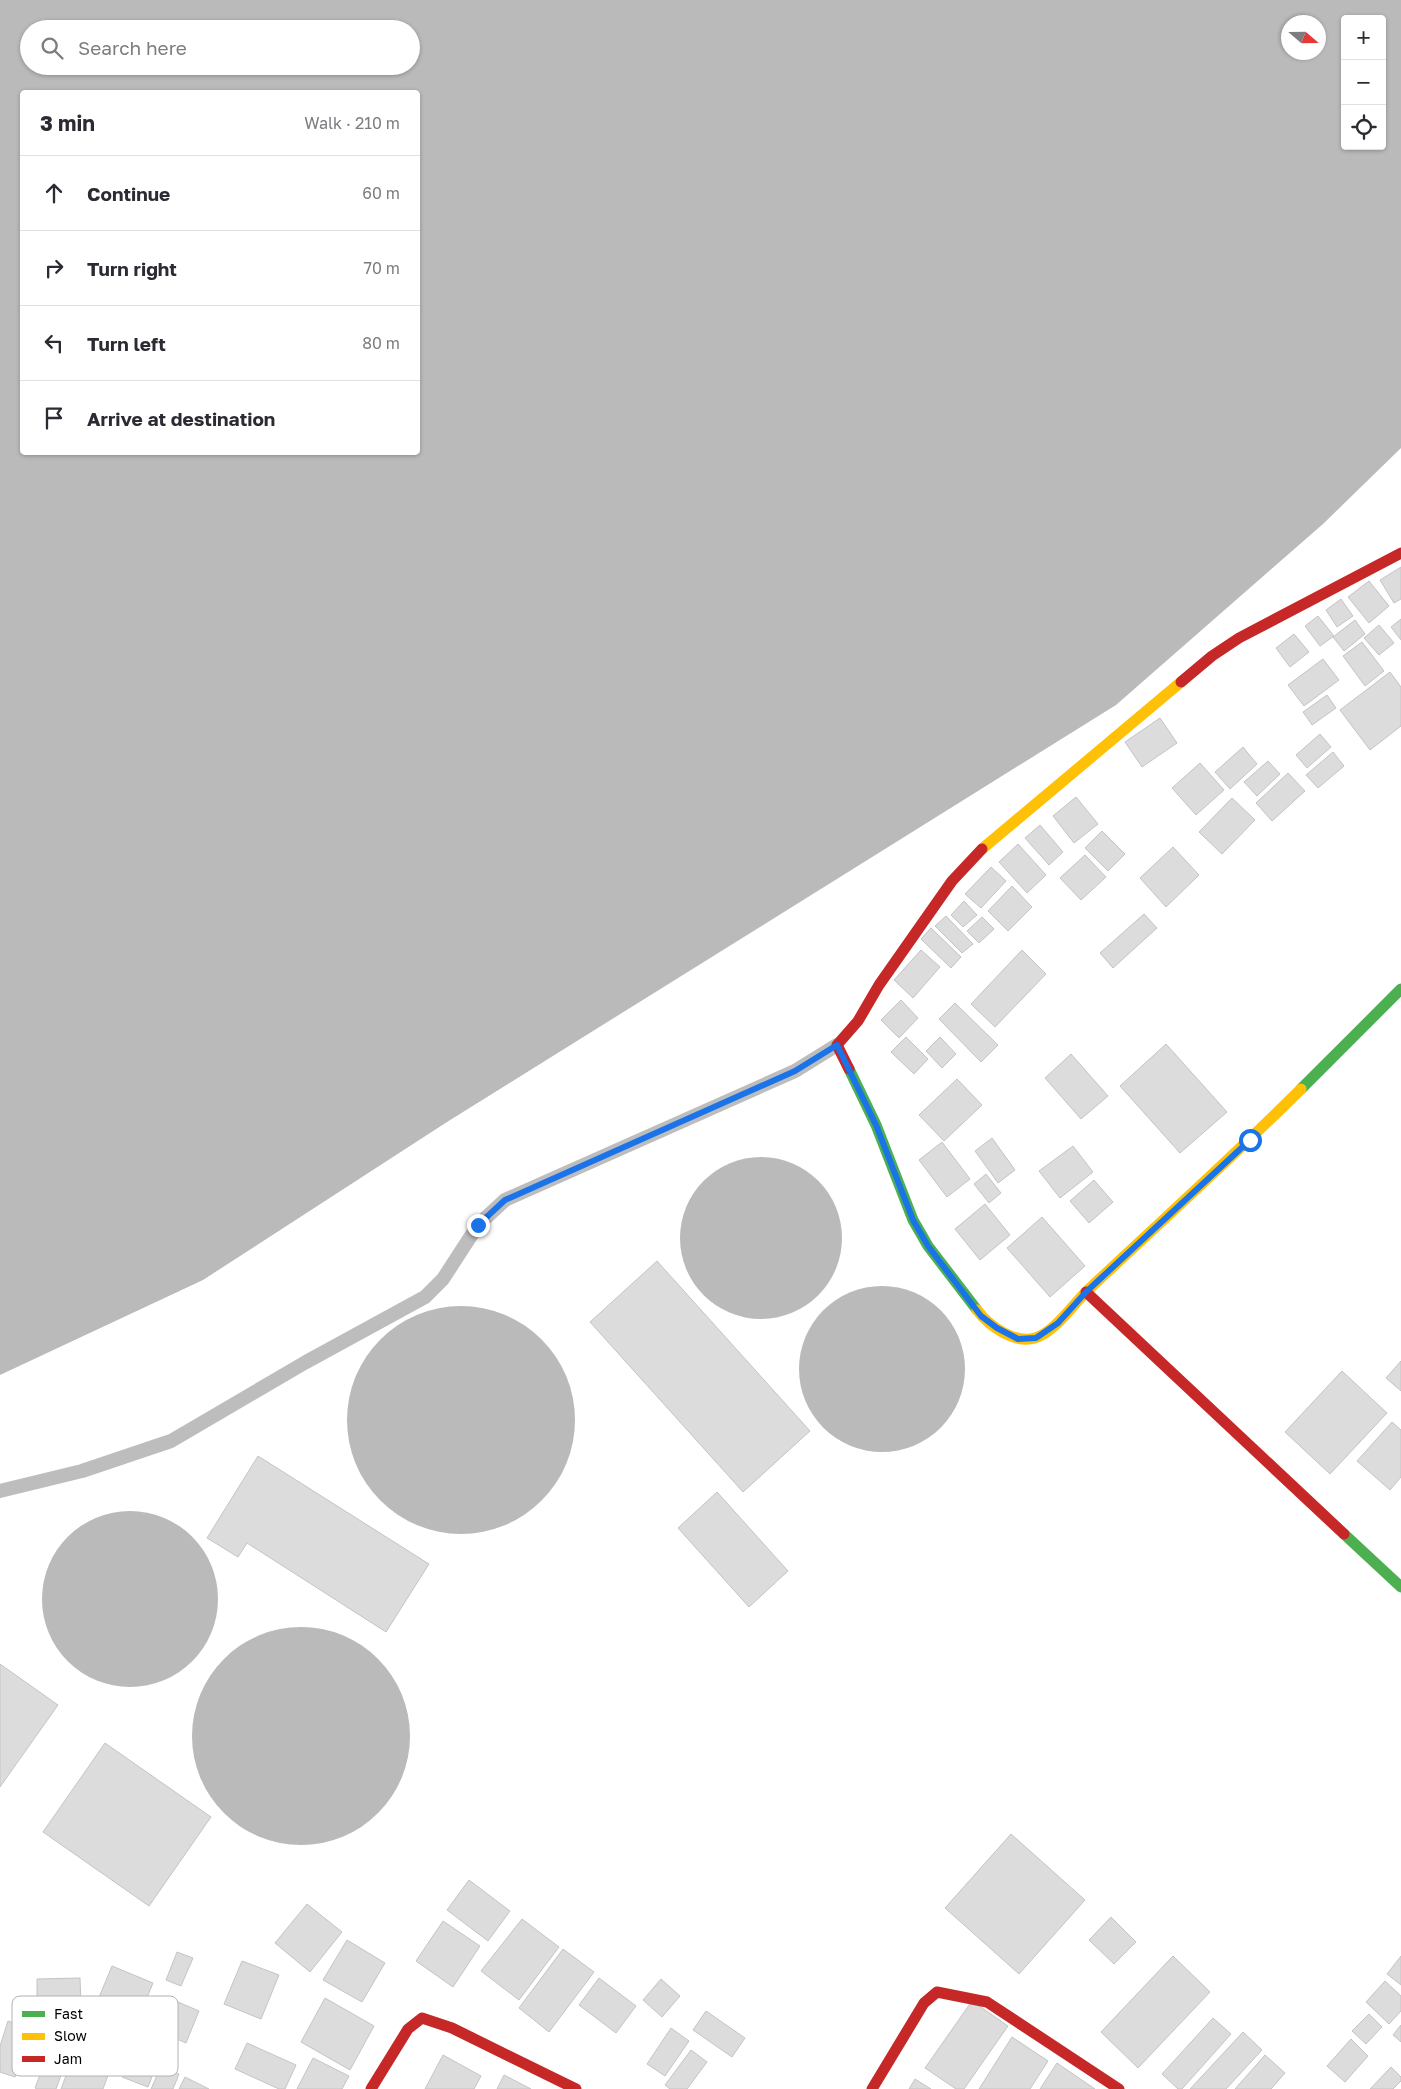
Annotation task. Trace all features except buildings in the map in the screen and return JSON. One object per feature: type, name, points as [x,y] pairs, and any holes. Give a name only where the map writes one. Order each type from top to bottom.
[{"type":"street","points":[[1401,553],[1239,638],[1212,656],[982,848],[952,881],[879,985],[858,1021],[837,1045],[876,1125],[913,1220],[928,1246],[981,1316],[997,1328],[1018,1339],[1036,1338],[1058,1323],[1086,1292],[1250,1140],[1401,989]]},
{"type":"street","points":[[1086,1292],[1401,1587]]},
{"type":"street","points":[[872,2089],[924,2003],[937,1992],[987,2002],[1119,2089]]},
{"type":"street","points":[[371,2089],[408,2028],[422,2018],[452,2028],[576,2089]]},
{"type":"lane","points":[[0,1491],[82,1472],[171,1441],[306,1362],[425,1296],[443,1279],[478,1225],[505,1200],[795,1071],[837,1045]]},
{"type":"shaded area","points":[[0,0],[1401,0],[1401,448],[1323,524],[1116,705],[447,1122],[203,1280],[0,1375]]},
{"type":"shaded area","points":[[769,1157],[785,1160],[799,1166],[819,1180],[829,1193],[839,1214],[842,1238],[839,1262],[829,1283],[819,1296],[806,1306],[785,1316],[753,1319],[737,1316],[723,1310],[709,1301],[698,1290],[683,1262],[680,1230],[683,1214],[689,1200],[698,1186],[709,1175],[737,1160]]},
{"type":"shaded area","points":[[890,1286],[914,1292],[941,1310],[959,1337],[964,1353],[964,1385],[959,1401],[941,1428],[928,1438],[906,1449],[874,1452],[850,1446],[829,1433],[818,1422],[802,1393],[799,1361],[805,1337],[818,1316],[829,1305],[858,1289]]},
{"type":"shaded area","points":[[450,1306],[472,1306],[505,1314],[524,1325],[542,1339],[556,1357],[567,1376],[575,1409],[573,1442],[567,1464],[556,1483],[542,1501],[524,1515],[505,1526],[472,1534],[450,1534],[417,1526],[398,1515],[380,1501],[366,1483],[355,1464],[347,1431],[347,1409],[355,1376],[366,1357],[380,1339],[398,1325],[417,1314]]},
{"type":"shaded area","points":[[139,1511],[172,1521],[198,1543],[208,1557],[214,1573],[217,1582],[217,1616],[208,1641],[186,1667],[172,1677],[147,1686],[121,1687],[88,1677],[62,1655],[52,1641],[43,1616],[42,1590],[52,1557],[74,1531],[88,1521],[113,1512]]},
{"type":"shaded area","points":[[301,1627],[322,1629],[343,1636],[352,1640],[378,1659],[397,1685],[401,1694],[408,1715],[410,1736],[408,1757],[401,1778],[397,1787],[378,1813],[352,1832],[343,1836],[322,1843],[301,1845],[280,1843],[259,1836],[250,1832],[224,1813],[205,1787],[201,1778],[194,1757],[192,1736],[194,1715],[201,1694],[205,1685],[224,1659],[250,1640],[259,1636],[280,1629]]},
{"type":"traffic: fast","points":[[1301,1089],[1401,989]]},
{"type":"traffic: fast","points":[[849,1069],[876,1125],[913,1220],[928,1246],[977,1310]]},
{"type":"traffic: fast","points":[[1344,1534],[1401,1587]]},
{"type":"traffic: slow","points":[[982,849],[1181,682]]},
{"type":"traffic: slow","points":[[977,1310],[988,1322],[1011,1336],[1027,1339],[1042,1335],[1301,1089]]},
{"type":"traffic: jam","points":[[1181,682],[1212,656],[1239,638],[1401,553]]},
{"type":"traffic: jam","points":[[849,1069],[837,1045],[858,1021],[879,985],[952,881],[982,849]]},
{"type":"traffic: jam","points":[[1086,1292],[1344,1534]]},
{"type":"traffic: jam","points":[[872,2089],[924,2003],[937,1992],[987,2002],[1119,2089]]},
{"type":"traffic: jam","points":[[371,2089],[408,2029],[422,2018],[452,2028],[576,2089]]},
{"type":"route","points":[[478,1225],[505,1200],[795,1071],[837,1045],[876,1125],[913,1220],[928,1246],[981,1316],[997,1328],[1018,1339],[1036,1338],[1058,1323],[1086,1292],[1250,1140]]}]
